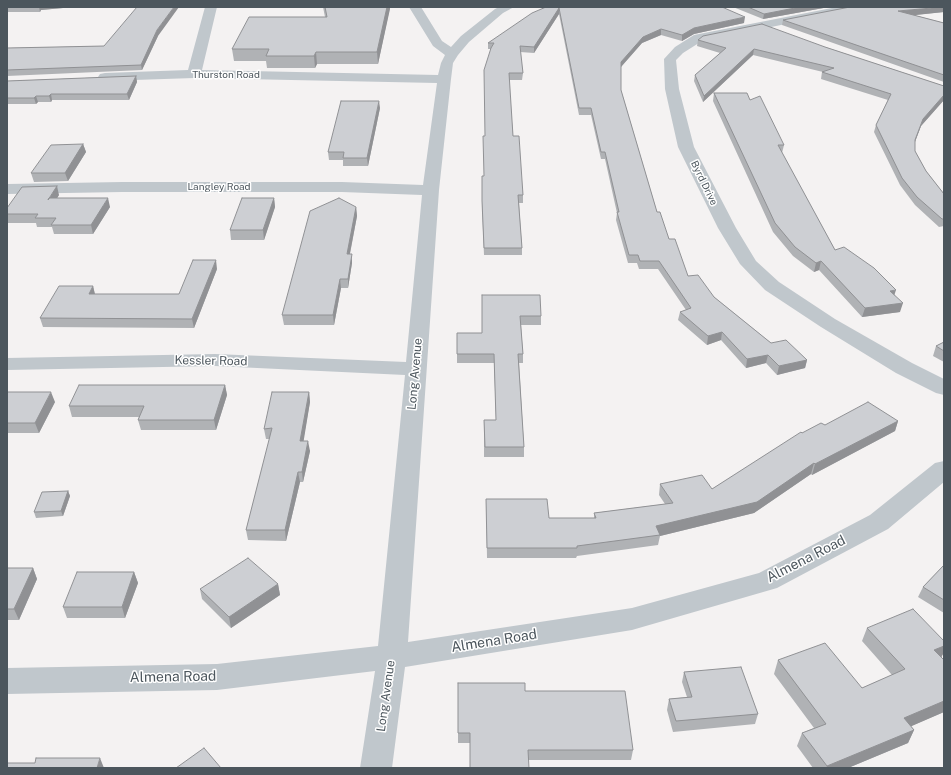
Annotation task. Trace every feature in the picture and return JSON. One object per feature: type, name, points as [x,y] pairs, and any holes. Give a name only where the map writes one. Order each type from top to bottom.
[{"type":"street","points":[[194,74],[211,7]]},
{"type":"street","points":[[415,7],[437,43],[452,54]]},
{"type":"street","name":"Long Avenue","points":[[376,768],[392,657],[431,190],[444,79],[447,63],[452,54],[481,25],[499,11],[508,7]]},
{"type":"street","name":"Byrd Drive","points":[[854,7],[762,24],[698,38],[678,50],[670,59],[672,89],[686,147],[727,228],[749,264],[772,286],[828,323],[898,364],[944,388]]},
{"type":"street","points":[[737,15],[784,33]]},
{"type":"street","name":"Thurston Road","points":[[93,78],[194,74],[444,79]]},
{"type":"street","name":"Langley Road","points":[[7,190],[122,187],[342,187],[431,190]]},
{"type":"street","name":"Kessler Road","points":[[7,364],[215,360],[415,369]]},
{"type":"street","name":"Almena Road","points":[[7,681],[217,677],[392,657],[632,619],[767,581],[879,522],[944,469]]},
{"type":"building","points":[[137,7],[174,7],[157,30],[141,65],[7,70],[7,48],[104,46]]},
{"type":"building","points":[[325,7],[387,7],[377,52],[316,52],[314,56],[266,56],[269,49],[232,49],[249,17],[327,17]]},
{"type":"building","points":[[546,7],[722,7],[745,17],[694,28],[682,35],[661,29],[643,37],[621,62],[621,90],[657,212],[660,212],[669,239],[675,239],[688,276],[698,275],[714,297],[771,343],[786,340],[807,360],[779,366],[768,355],[747,359],[722,332],[708,336],[680,312],[691,308],[659,261],[640,261],[638,255],[629,255],[617,212],[619,212],[605,152],[601,152],[591,108],[579,108],[559,8],[534,47],[520,46],[523,73],[509,73],[513,136],[519,136],[523,195],[518,195],[522,248],[484,248],[482,176],[484,176],[483,136],[485,136],[484,70],[494,43],[488,43],[532,13]]},
{"type":"building","points":[[748,7],[800,7],[764,14]]},
{"type":"building","points":[[850,7],[943,7],[898,11],[944,23],[944,75],[783,20]]},
{"type":"building","points":[[762,24],[825,47],[944,86],[944,95],[923,119],[915,140],[915,151],[926,171],[944,194],[944,219],[942,219],[917,197],[902,178],[876,125],[891,94],[822,72],[834,68],[754,49],[704,96],[695,75],[726,48],[698,40],[703,36]]},
{"type":"building","points":[[136,76],[127,94],[51,94],[49,96],[36,96],[34,98],[7,98],[7,81]]},
{"type":"building","points":[[714,93],[747,93],[750,100],[760,96],[784,145],[778,145],[835,250],[844,247],[874,268],[896,290],[890,291],[903,303],[865,308],[821,261],[816,263],[795,247],[775,223]]},
{"type":"building","points":[[341,101],[379,101],[367,158],[343,158],[344,152],[328,152]]},
{"type":"building","points":[[83,144],[65,173],[31,173],[51,145]]},
{"type":"building","points":[[57,186],[49,198],[108,198],[91,225],[51,225],[56,218],[35,218],[38,214],[7,214],[7,208],[22,187]]},
{"type":"building","points":[[242,198],[274,198],[263,230],[230,230]]},
{"type":"building","points":[[339,198],[356,207],[347,254],[352,254],[348,279],[340,279],[333,315],[282,315],[310,211]]},
{"type":"building","points":[[193,260],[216,260],[192,319],[40,318],[59,286],[93,286],[89,294],[179,294]]},
{"type":"building","points":[[482,295],[540,295],[541,316],[520,316],[523,354],[518,354],[524,447],[485,447],[484,420],[496,420],[494,354],[457,354],[457,333],[482,333]]},
{"type":"building","points":[[944,342],[944,351],[936,346]]},
{"type":"building","points":[[79,385],[225,385],[214,420],[138,420],[144,406],[69,406]]},
{"type":"building","points":[[7,392],[51,392],[35,423],[7,423]]},
{"type":"building","points":[[272,392],[309,392],[300,441],[308,441],[302,472],[298,472],[285,530],[246,530],[272,428],[264,429]]},
{"type":"building","points":[[868,402],[898,421],[815,464],[814,463],[757,502],[656,526],[660,535],[577,546],[577,548],[487,548],[486,499],[547,499],[549,518],[596,518],[594,513],[673,503],[660,484],[702,475],[712,489],[801,432],[802,433],[821,423],[825,425]]},
{"type":"building","points":[[68,491],[61,511],[34,512],[42,492]]},
{"type":"building","points":[[248,558],[278,584],[229,617],[200,589]]},
{"type":"building","points":[[944,565],[944,600],[923,587]]},
{"type":"building","points":[[7,568],[33,568],[14,609],[7,609]]},
{"type":"building","points":[[77,572],[134,572],[122,607],[63,607]]},
{"type":"building","points":[[913,609],[944,641],[944,646],[934,650],[944,660],[944,701],[904,718],[914,730],[827,766],[802,733],[826,724],[778,660],[825,643],[862,688],[905,669],[867,628]]},
{"type":"building","points":[[741,667],[758,714],[676,721],[669,699],[692,697],[684,672]]},
{"type":"building","points":[[458,683],[525,683],[525,691],[625,691],[633,750],[528,750],[529,768],[470,768],[470,733],[458,733]]},
{"type":"building","points":[[204,748],[221,768],[176,768]]},
{"type":"building","points":[[36,758],[100,758],[97,768],[7,768],[7,763],[35,763]]}]
